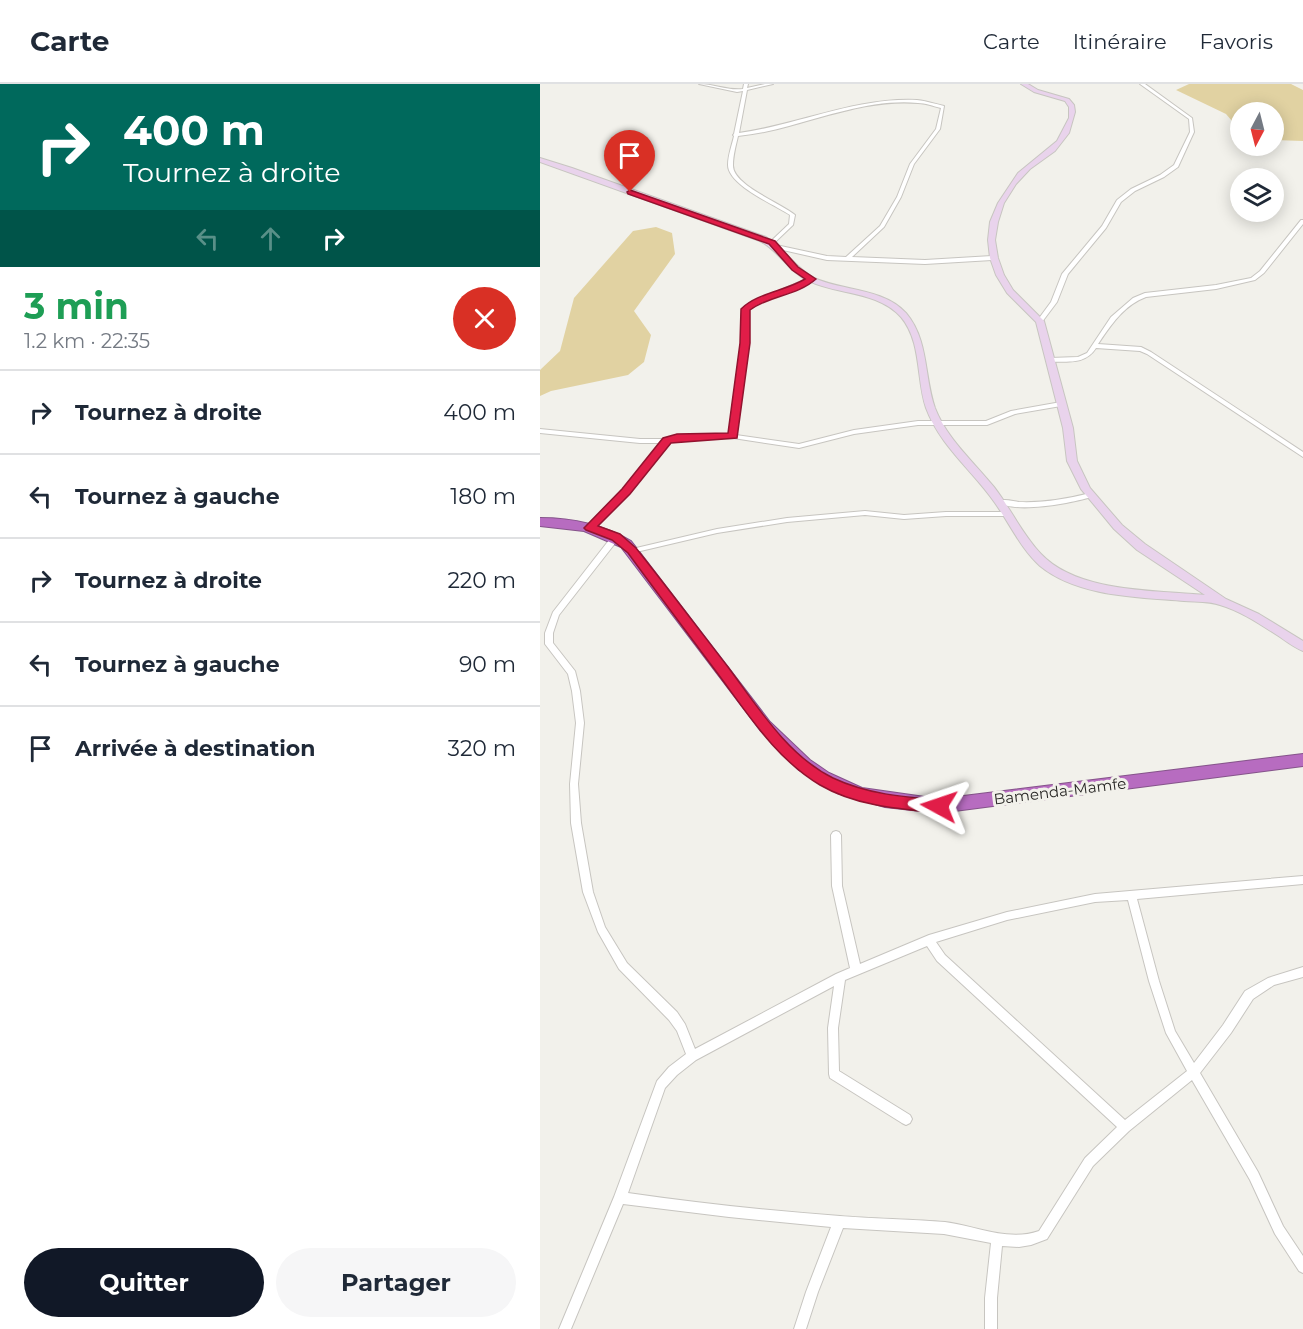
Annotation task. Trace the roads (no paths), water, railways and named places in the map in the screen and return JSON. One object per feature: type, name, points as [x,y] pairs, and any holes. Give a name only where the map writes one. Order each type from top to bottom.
[{"type":"highway","name":"Bamenda-Mamfe","points":[[540,522],[590,528],[616,537],[632,550],[765,726],[790,754],[827,782],[855,793],[887,802],[939,806],[1303,760]]},
{"type":"street","points":[[701,84],[724,90],[744,90],[771,84]]},
{"type":"street","points":[[746,84],[730,162],[731,172],[753,191],[793,215],[791,224],[774,245]]},
{"type":"street","points":[[1024,84],[1036,91],[1067,100],[1073,112],[1066,132],[1057,147],[1017,177],[1001,204],[994,225],[992,258],[1000,278],[1040,321],[1068,428],[1072,461],[1090,495],[1141,547],[1222,602],[1255,618],[1303,647]]},
{"type":"street","points":[[1040,321],[1054,302],[1065,274],[1104,227],[1119,201],[1132,190],[1171,171],[1187,144],[1193,126],[1191,119],[1142,84]]},
{"type":"street","points":[[848,258],[882,227],[899,197],[912,164],[938,129],[943,116],[944,111],[941,105],[923,98],[892,95]]},
{"type":"street","points":[[735,135],[771,130],[854,101]]},
{"type":"street","points":[[540,160],[774,245],[827,258],[925,262],[992,258]]},
{"type":"street","points":[[1050,360],[1078,359],[1089,354],[1096,346],[1106,326],[1135,299],[1145,295],[1236,283],[1256,277],[1303,221]]},
{"type":"street","points":[[774,245],[795,269],[811,279],[876,298],[902,314],[917,339],[930,407],[938,421],[957,450],[1000,502],[1025,542],[1046,564],[1068,576],[1124,590],[1222,602]]},
{"type":"street","points":[[733,436],[745,343],[746,309],[754,303],[797,287],[811,279]]},
{"type":"street","points":[[1096,346],[1141,349],[1149,353],[1191,383],[1249,418],[1303,455]]},
{"type":"street","points":[[540,431],[640,441],[733,436],[799,446],[854,432],[938,421],[987,423],[1013,412],[1061,404]]},
{"type":"street","points":[[590,528],[626,491],[667,441]]},
{"type":"street","points":[[1000,502],[1040,505],[1065,502],[1090,495]]},
{"type":"street","points":[[632,550],[717,531],[787,520],[865,513],[899,517],[1007,514]]},
{"type":"street","points":[[616,537],[556,614],[549,633],[549,644],[572,674],[576,691],[580,723],[574,784],[576,823],[588,891],[601,929],[623,966],[673,1016],[681,1028],[692,1056]]},
{"type":"street","points":[[836,835],[837,886],[856,970]]},
{"type":"street","points":[[565,1329],[620,1198],[661,1085],[673,1071],[692,1056],[856,970],[929,940],[1017,914],[1055,905],[1131,894],[1303,880]]},
{"type":"street","points":[[1131,894],[1149,964],[1172,1033],[1254,1176],[1279,1230],[1303,1267]]},
{"type":"street","points":[[929,940],[941,958],[1125,1127]]},
{"type":"street","points":[[620,1198],[839,1222],[947,1228],[997,1239],[1033,1240],[1043,1235],[1089,1162],[1125,1127],[1193,1073],[1227,1029],[1249,995],[1272,981],[1303,972]]},
{"type":"street","points":[[840,977],[833,1028],[834,1074],[906,1119]]},
{"type":"street","points":[[800,1329],[839,1222]]},
{"type":"street","points":[[991,1329],[991,1298],[997,1239]]}]
